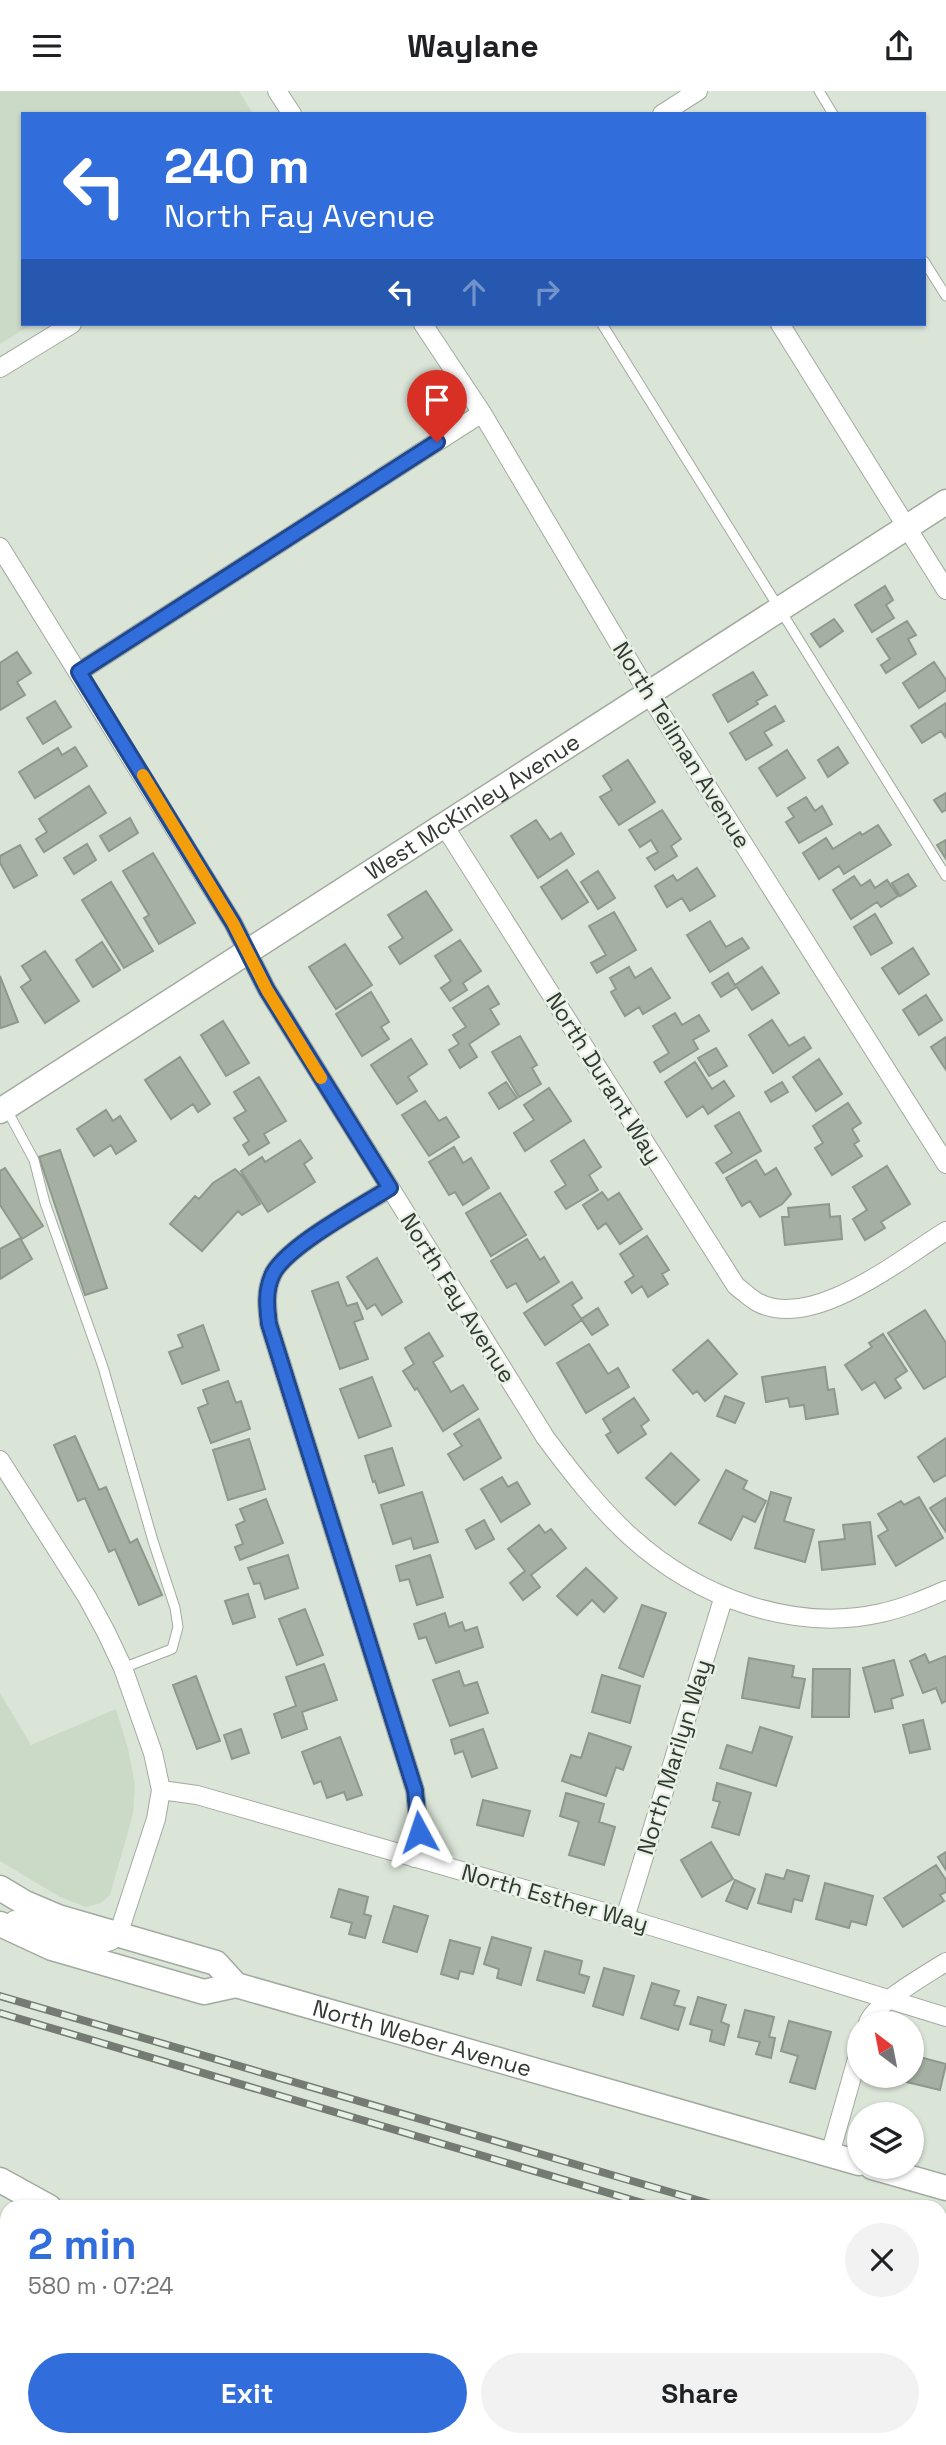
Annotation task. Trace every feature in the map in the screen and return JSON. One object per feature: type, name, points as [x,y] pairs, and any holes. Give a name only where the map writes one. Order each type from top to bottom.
[{"type":"street","points":[[277,91],[291,112]]},
{"type":"street","points":[[665,112],[698,91]]},
{"type":"street","points":[[0,369],[69,326]]},
{"type":"street","name":"North Teilman Avenue","points":[[424,326],[482,413],[648,693],[946,1164]]},
{"type":"street","points":[[781,326],[946,590]]},
{"type":"street","points":[[79,672],[482,413]]},
{"type":"street","name":"West McKinley Avenue","points":[[3,1109],[946,502]]},
{"type":"street","name":"North Fay Avenue","points":[[0,547],[233,923],[267,990],[545,1437],[597,1504],[632,1538],[672,1568],[724,1596],[758,1609],[839,1619],[880,1614],[915,1604],[946,1590]]},
{"type":"street","name":"North Durant Way","points":[[443,824],[736,1286],[758,1303],[783,1309],[809,1308],[838,1298],[946,1231]]},
{"type":"street","points":[[390,1188],[290,1252],[272,1274],[266,1298],[269,1324],[415,1790],[419,1832],[415,1858]]},
{"type":"street","points":[[0,1460],[87,1597],[123,1668],[139,1711],[161,1790],[156,1819],[118,1935],[111,1941],[91,1947],[18,1920],[0,1917]]},
{"type":"street","name":"North Marilyn Way","points":[[625,1918],[724,1596]]},
{"type":"street","name":"North Esther Way","points":[[161,1790],[197,1795],[625,1918],[946,2017]]},
{"type":"street","name":"North Weber Avenue","points":[[0,1888],[25,1903],[58,1917],[216,1963],[236,1985],[847,2159]]},
{"type":"street","points":[[0,1924],[52,1948],[204,1992],[236,1985]]},
{"type":"street","points":[[876,2011],[888,2000],[946,1962]]},
{"type":"street","points":[[830,2154],[849,2088]]},
{"type":"street","points":[[914,2179],[946,2188]]},
{"type":"street","points":[[0,2180],[36,2200]]},
{"type":"lane","points":[[819,91],[832,112]]},
{"type":"lane","points":[[926,264],[946,296]]},
{"type":"lane","points":[[602,326],[946,876]]},
{"type":"lane","points":[[3,1109],[33,1160],[45,1203],[103,1367],[149,1529],[175,1608],[178,1627],[172,1649],[123,1668]]},
{"type":"shaded area","points":[[0,91],[239,91],[252,112],[21,112],[21,326],[29,326],[0,344]]},
{"type":"shaded area","points":[[0,1693],[31,1745],[116,1709],[135,1785],[133,1814],[110,1895],[101,1903],[86,1907],[60,1897],[0,1861]]},
{"type":"building","points":[[885,586],[893,600],[886,605],[894,618],[872,632],[855,605]]},
{"type":"building","points":[[834,619],[843,631],[820,647],[811,634]]},
{"type":"building","points":[[907,621],[916,635],[908,639],[916,654],[886,673],[881,665],[890,659],[877,639]]},
{"type":"building","points":[[17,652],[31,673],[17,682],[25,695],[0,710],[0,663]]},
{"type":"building","points":[[934,662],[946,680],[946,690],[919,708],[903,683]]},
{"type":"building","points":[[753,672],[767,695],[756,701],[758,704],[728,722],[713,695]]},
{"type":"building","points":[[55,701],[71,727],[43,744],[27,718]]},
{"type":"building","points":[[946,703],[946,738],[941,731],[922,743],[911,726]]},
{"type":"building","points":[[775,706],[784,721],[764,732],[772,745],[746,760],[730,733]]},
{"type":"building","points":[[75,747],[87,766],[35,798],[19,772],[58,748],[62,755]]},
{"type":"building","points":[[838,747],[848,763],[828,777],[818,760]]},
{"type":"building","points":[[787,750],[805,778],[777,796],[759,768]]},
{"type":"building","points":[[628,760],[655,802],[619,825],[600,797],[612,790],[603,776]]},
{"type":"building","points":[[89,786],[106,813],[44,852],[36,839],[47,832],[39,819]]},
{"type":"building","points":[[946,793],[946,810],[942,812],[934,800]]},
{"type":"building","points":[[806,797],[815,811],[822,806],[832,824],[799,843],[786,822],[794,817],[788,808]]},
{"type":"building","points":[[662,810],[681,839],[671,846],[677,856],[655,870],[647,858],[658,852],[651,840],[640,847],[629,830]]},
{"type":"building","points":[[130,818],[138,833],[109,851],[100,836]]},
{"type":"building","points":[[536,820],[550,840],[561,833],[574,854],[538,878],[511,836]]},
{"type":"building","points":[[878,825],[891,845],[844,874],[839,866],[819,879],[803,853],[826,838],[833,849],[860,832],[862,835]]},
{"type":"building","points":[[946,840],[946,859],[937,845]]},
{"type":"building","points":[[87,844],[96,860],[74,874],[64,858]]},
{"type":"building","points":[[20,845],[37,875],[14,888],[0,863],[0,856]]},
{"type":"building","points":[[153,853],[195,923],[159,944],[144,918],[149,915],[123,871]]},
{"type":"building","points":[[697,868],[715,896],[690,911],[682,898],[667,907],[655,886],[673,875],[677,881]]},
{"type":"building","points":[[567,870],[588,902],[562,919],[541,887]]},
{"type":"building","points":[[598,871],[615,898],[598,909],[581,882]]},
{"type":"building","points":[[908,874],[916,886],[900,896],[892,883]]},
{"type":"building","points":[[854,876],[861,886],[870,880],[875,888],[887,880],[898,896],[881,907],[877,902],[851,919],[833,890]]},
{"type":"building","points":[[111,882],[153,951],[124,968],[82,900]]},
{"type":"building","points":[[426,891],[452,930],[400,964],[389,947],[403,938],[388,915]]},
{"type":"building","points":[[614,912],[636,950],[597,973],[591,963],[606,955],[589,926]]},
{"type":"building","points":[[875,914],[892,943],[871,955],[854,927]]},
{"type":"building","points":[[710,921],[726,947],[742,938],[749,948],[710,972],[687,935]]},
{"type":"building","points":[[460,940],[481,971],[463,983],[467,990],[450,1001],[441,988],[451,981],[435,956]]},
{"type":"building","points":[[102,942],[120,970],[93,987],[76,960]]},
{"type":"building","points":[[345,944],[372,985],[336,1009],[309,967]]},
{"type":"building","points":[[913,948],[929,974],[899,994],[882,968]]},
{"type":"building","points":[[45,951],[79,1001],[45,1023],[21,987],[31,980],[22,966]]},
{"type":"building","points":[[629,967],[635,978],[651,968],[670,998],[643,1014],[639,1007],[625,1016],[611,992],[616,989],[610,978]]},
{"type":"building","points":[[762,967],[779,993],[752,1010],[737,987],[721,997],[712,983],[728,973],[735,985]]},
{"type":"building","points":[[0,976],[18,1022],[1,1028],[0,1026]]},
{"type":"building","points":[[488,986],[499,1004],[490,1009],[499,1024],[469,1044],[477,1057],[460,1068],[449,1050],[459,1044],[453,1035],[466,1027],[453,1008]]},
{"type":"building","points":[[371,992],[389,1022],[381,1027],[389,1039],[362,1056],[336,1014]]},
{"type":"building","points":[[926,995],[942,1020],[919,1035],[903,1010]]},
{"type":"building","points":[[675,1013],[682,1025],[699,1015],[709,1031],[693,1040],[698,1049],[660,1072],[654,1062],[669,1053],[653,1026]]},
{"type":"building","points":[[772,1020],[789,1046],[804,1037],[811,1048],[773,1073],[749,1035]]},
{"type":"building","points":[[223,1021],[249,1063],[226,1076],[201,1035]]},
{"type":"building","points":[[520,1036],[537,1065],[532,1068],[541,1084],[519,1097],[492,1052]]},
{"type":"building","points":[[946,1037],[946,1070],[931,1047]]},
{"type":"building","points":[[411,1039],[427,1064],[408,1077],[417,1091],[397,1104],[371,1065]]},
{"type":"building","points":[[716,1048],[727,1066],[709,1076],[698,1058]]},
{"type":"building","points":[[180,1057],[210,1104],[198,1112],[193,1104],[171,1119],[145,1080]]},
{"type":"building","points":[[819,1059],[842,1094],[816,1111],[793,1077]]},
{"type":"building","points":[[695,1062],[712,1089],[724,1081],[734,1096],[708,1114],[703,1106],[687,1117],[665,1082]]},
{"type":"building","points":[[259,1077],[286,1121],[264,1134],[269,1143],[249,1155],[243,1145],[249,1141],[234,1118],[246,1111],[234,1092]]},
{"type":"building","points":[[506,1082],[517,1098],[499,1109],[489,1093]]},
{"type":"building","points":[[782,1082],[788,1092],[771,1102],[765,1092]]},
{"type":"building","points":[[549,1088],[571,1121],[525,1151],[514,1133],[534,1120],[524,1105]]},
{"type":"building","points":[[425,1101],[439,1121],[446,1117],[459,1137],[429,1156],[402,1115]]},
{"type":"building","points":[[848,1103],[861,1123],[852,1129],[859,1141],[854,1144],[862,1156],[832,1175],[815,1148],[823,1143],[813,1126]]},
{"type":"building","points":[[106,1110],[113,1121],[120,1116],[136,1141],[116,1154],[111,1145],[94,1156],[77,1129]]},
{"type":"building","points":[[739,1112],[761,1151],[723,1173],[716,1163],[732,1153],[715,1126]]},
{"type":"building","points":[[300,1140],[312,1158],[304,1164],[315,1182],[268,1212],[241,1171],[262,1157],[265,1162]]},
{"type":"building","points":[[584,1140],[601,1167],[589,1175],[598,1190],[566,1209],[555,1192],[566,1185],[551,1161]]},
{"type":"building","points":[[454,1147],[463,1163],[471,1158],[489,1188],[463,1205],[455,1192],[449,1195],[429,1162]]},
{"type":"building","points":[[60,1150],[107,1288],[85,1295],[39,1157]]},
{"type":"building","points":[[756,1160],[765,1175],[776,1168],[791,1194],[782,1204],[760,1217],[750,1201],[742,1206],[726,1178]]},
{"type":"building","points":[[887,1166],[910,1204],[881,1222],[885,1228],[865,1240],[853,1219],[867,1210],[853,1187]]},
{"type":"building","points":[[5,1168],[43,1226],[22,1239],[0,1205],[0,1171]]},
{"type":"building","points":[[235,1169],[260,1204],[242,1215],[238,1211],[202,1251],[170,1224],[195,1196],[199,1199],[213,1183]]},
{"type":"building","points":[[602,1192],[608,1200],[619,1193],[642,1229],[620,1244],[606,1223],[598,1229],[583,1205]]},
{"type":"building","points":[[500,1193],[526,1235],[491,1256],[466,1213]]},
{"type":"building","points":[[829,1204],[830,1217],[840,1216],[842,1239],[785,1245],[782,1217],[789,1217],[788,1208]]},
{"type":"building","points":[[647,1236],[669,1270],[662,1274],[668,1284],[648,1297],[642,1286],[632,1293],[625,1282],[634,1276],[620,1254]]},
{"type":"building","points":[[20,1238],[32,1259],[0,1279],[0,1249]]},
{"type":"building","points":[[527,1239],[540,1260],[544,1257],[559,1282],[527,1302],[516,1283],[507,1288],[491,1261]]},
{"type":"building","points":[[377,1258],[402,1302],[382,1315],[375,1304],[367,1309],[347,1277]]},
{"type":"building","points":[[338,1282],[347,1306],[357,1303],[363,1319],[354,1322],[368,1359],[340,1369],[312,1291]]},
{"type":"building","points":[[572,1282],[582,1298],[572,1305],[582,1320],[545,1345],[524,1313]]},
{"type":"building","points":[[598,1308],[608,1325],[592,1335],[581,1319]]},
{"type":"building","points":[[925,1310],[946,1343],[946,1376],[924,1389],[888,1333]]},
{"type":"building","points":[[203,1325],[219,1370],[182,1384],[169,1352],[183,1347],[178,1335]]},
{"type":"building","points":[[429,1333],[443,1356],[433,1362],[451,1392],[463,1385],[478,1409],[443,1431],[417,1388],[415,1390],[403,1371],[414,1364],[405,1348]]},
{"type":"building","points":[[883,1334],[907,1371],[895,1379],[901,1388],[885,1398],[875,1382],[862,1390],[845,1365],[872,1347],[869,1343]]},
{"type":"building","points":[[708,1340],[737,1374],[705,1401],[697,1391],[693,1394],[673,1370]]},
{"type":"building","points":[[589,1344],[608,1374],[618,1368],[629,1387],[586,1413],[557,1363]]},
{"type":"building","points":[[825,1367],[828,1390],[834,1389],[838,1414],[806,1419],[804,1405],[790,1407],[788,1398],[766,1402],[762,1377]]},
{"type":"building","points":[[372,1377],[391,1426],[359,1438],[340,1389]]},
{"type":"building","points":[[228,1381],[236,1403],[241,1401],[250,1429],[211,1443],[198,1408],[208,1404],[203,1390]]},
{"type":"building","points":[[725,1396],[744,1403],[735,1423],[717,1416]]},
{"type":"building","points":[[634,1398],[649,1420],[641,1426],[646,1434],[618,1453],[606,1435],[611,1432],[603,1419]]},
{"type":"building","points":[[479,1419],[501,1458],[464,1480],[448,1454],[462,1446],[454,1434]]},
{"type":"building","points":[[75,1436],[99,1490],[106,1487],[130,1543],[137,1539],[162,1595],[139,1605],[115,1549],[109,1552],[85,1498],[78,1501],[54,1445]]},
{"type":"building","points":[[946,1438],[946,1475],[934,1482],[918,1457]]},
{"type":"building","points":[[249,1439],[265,1489],[228,1500],[213,1450]]},
{"type":"building","points":[[392,1448],[404,1485],[379,1493],[365,1456]]},
{"type":"building","points":[[671,1453],[699,1480],[675,1505],[646,1478]]},
{"type":"building","points":[[726,1470],[747,1481],[743,1489],[766,1501],[755,1522],[743,1516],[731,1540],[699,1523]]},
{"type":"building","points":[[502,1477],[508,1487],[517,1482],[530,1504],[501,1522],[481,1489]]},
{"type":"building","points":[[422,1492],[438,1542],[414,1549],[411,1538],[393,1544],[381,1505]]},
{"type":"building","points":[[771,1492],[791,1498],[784,1521],[814,1530],[805,1562],[755,1548]]},
{"type":"building","points":[[919,1497],[943,1538],[896,1566],[878,1536],[888,1530],[878,1514],[901,1501],[904,1505]]},
{"type":"building","points":[[946,1498],[946,1532],[930,1508]]},
{"type":"building","points":[[266,1499],[283,1543],[240,1560],[235,1547],[243,1544],[236,1525],[245,1521],[240,1509]]},
{"type":"building","points":[[484,1520],[494,1539],[476,1549],[466,1530]]},
{"type":"building","points":[[870,1522],[875,1564],[822,1570],[819,1542],[845,1539],[843,1525]]},
{"type":"building","points":[[539,1525],[545,1533],[551,1529],[566,1548],[531,1575],[540,1587],[523,1600],[510,1583],[525,1571],[508,1549]]},
{"type":"building","points":[[288,1555],[298,1588],[265,1599],[260,1583],[254,1584],[248,1568]]},
{"type":"building","points":[[430,1555],[443,1597],[417,1605],[409,1579],[400,1581],[396,1566]]},
{"type":"building","points":[[586,1568],[617,1598],[604,1612],[592,1600],[577,1615],[557,1596]]},
{"type":"building","points":[[248,1594],[255,1617],[233,1624],[225,1601]]},
{"type":"building","points":[[642,1605],[666,1613],[643,1677],[619,1668]]},
{"type":"building","points":[[305,1609],[323,1655],[297,1665],[279,1619]]},
{"type":"building","points":[[445,1613],[449,1627],[462,1622],[465,1631],[477,1627],[483,1647],[436,1663],[426,1637],[419,1639],[414,1624]]},
{"type":"building","points":[[925,1654],[929,1663],[946,1656],[946,1701],[942,1703],[936,1688],[923,1693],[910,1661]]},
{"type":"building","points":[[749,1658],[794,1666],[792,1677],[805,1679],[799,1708],[742,1698]]},
{"type":"building","points":[[894,1660],[903,1695],[891,1699],[893,1708],[875,1712],[863,1668]]},
{"type":"building","points":[[324,1664],[337,1700],[302,1712],[307,1729],[282,1738],[274,1714],[296,1706],[286,1677]]},
{"type":"building","points":[[813,1669],[850,1669],[849,1717],[812,1717]]},
{"type":"building","points":[[459,1671],[464,1686],[477,1682],[488,1713],[450,1726],[433,1680]]},
{"type":"building","points":[[602,1675],[640,1686],[630,1723],[592,1712]]},
{"type":"building","points":[[196,1676],[220,1741],[197,1749],[173,1685]]},
{"type":"building","points":[[923,1720],[930,1749],[910,1753],[903,1725]]},
{"type":"building","points":[[760,1727],[792,1737],[776,1786],[720,1768],[727,1745],[752,1753]]},
{"type":"building","points":[[241,1729],[249,1753],[232,1759],[224,1735]]},
{"type":"building","points":[[483,1729],[497,1768],[472,1777],[463,1751],[455,1754],[451,1740]]},
{"type":"building","points":[[589,1733],[631,1747],[623,1770],[616,1767],[606,1796],[562,1781],[571,1755],[581,1758]]},
{"type":"building","points":[[340,1737],[362,1795],[347,1800],[344,1792],[327,1798],[321,1781],[314,1784],[302,1752]]},
{"type":"building","points":[[717,1783],[751,1793],[739,1835],[712,1827],[720,1802],[713,1800]]},
{"type":"building","points":[[566,1793],[604,1804],[599,1822],[615,1827],[604,1865],[569,1855],[579,1822],[560,1816]]},
{"type":"building","points":[[483,1800],[530,1811],[523,1836],[477,1825]]},
{"type":"building","points":[[711,1842],[733,1879],[702,1897],[681,1860]]},
{"type":"building","points":[[946,1852],[946,1870],[938,1857]]},
{"type":"building","points":[[936,1865],[946,1880],[946,1892],[940,1895],[944,1901],[903,1927],[884,1898]]},
{"type":"building","points":[[787,1870],[809,1876],[802,1901],[794,1899],[791,1912],[758,1903],[766,1874],[784,1879]]},
{"type":"building","points":[[735,1880],[755,1889],[747,1909],[726,1901]]},
{"type":"building","points":[[825,1883],[873,1896],[866,1925],[851,1921],[849,1928],[816,1919]]},
{"type":"building","points":[[339,1889],[368,1897],[364,1914],[371,1916],[365,1938],[349,1934],[352,1923],[331,1917]]},
{"type":"building","points":[[394,1906],[428,1916],[417,1952],[383,1942]]},
{"type":"building","points":[[492,1937],[531,1948],[521,1985],[497,1978],[499,1969],[484,1964]]},
{"type":"building","points":[[450,1940],[480,1948],[473,1974],[460,1971],[458,1979],[441,1974]]},
{"type":"building","points":[[545,1951],[582,1961],[579,1974],[589,1977],[584,1993],[537,1980]]},
{"type":"building","points":[[604,1968],[634,1976],[623,2015],[593,2006]]},
{"type":"building","points":[[652,1983],[679,1991],[674,2005],[685,2008],[678,2030],[641,2018]]},
{"type":"building","points":[[698,1997],[726,2005],[721,2022],[729,2025],[724,2045],[710,2041],[712,2030],[690,2024]]},
{"type":"building","points":[[745,2010],[774,2017],[769,2037],[775,2038],[771,2058],[756,2054],[760,2042],[738,2037]]},
{"type":"building","points":[[789,2021],[831,2032],[815,2089],[790,2082],[798,2056],[781,2051]]},
{"type":"building","points":[[924,2058],[946,2064],[940,2090],[924,2086]]},
{"type":"railway","points":[[0,1996],[697,2200]]},
{"type":"railway","points":[[0,2013],[632,2200]]},
{"type":"slow traffic","points":[[143,775],[233,923],[267,990],[321,1078]]},
{"type":"route","points":[[419,1832],[415,1790],[269,1324],[266,1298],[272,1274],[290,1252],[390,1188],[267,990],[233,923],[79,672],[437,442]]}]
